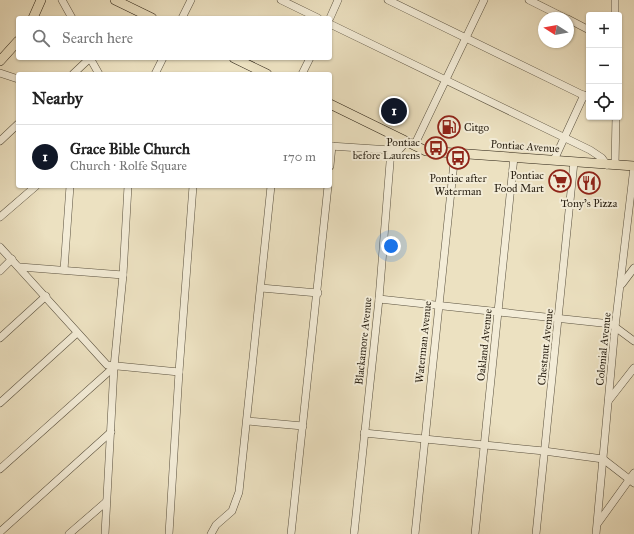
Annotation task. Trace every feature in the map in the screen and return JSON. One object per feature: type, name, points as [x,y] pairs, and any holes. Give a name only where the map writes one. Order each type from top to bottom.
[{"type":"main road","points":[[34,16],[41,0]]},
{"type":"main road","points":[[115,0],[148,16]]},
{"type":"main road","points":[[0,61],[16,43]]},
{"type":"main road","points":[[238,60],[263,72]]},
{"type":"main road","name":"Pontiac Avenue","points":[[332,105],[426,151],[634,167]]},
{"type":"street","points":[[62,0],[71,16]]},
{"type":"street","points":[[183,16],[191,0]]},
{"type":"street","points":[[281,0],[314,16]]},
{"type":"street","points":[[331,16],[338,0]]},
{"type":"street","points":[[388,0],[586,97],[554,160]]},
{"type":"street","points":[[332,146],[399,150],[410,144],[446,80],[484,0]]},
{"type":"street","points":[[529,0],[553,12]]},
{"type":"street","points":[[615,0],[615,12]]},
{"type":"street","points":[[574,22],[586,28]]},
{"type":"street","points":[[332,25],[595,153],[611,165]]},
{"type":"street","points":[[75,72],[88,60]]},
{"type":"street","points":[[91,60],[97,72]]},
{"type":"street","points":[[156,72],[162,60]]},
{"type":"street","points":[[303,72],[309,60]]},
{"type":"street","points":[[0,73],[16,78]]},
{"type":"street","points":[[611,165],[616,120]]},
{"type":"street","points":[[0,141],[16,126]]},
{"type":"street","name":"Blackamore Avenue","points":[[354,534],[379,299],[391,150]]},
{"type":"street","name":"Waterman Avenue","points":[[415,534],[455,153]]},
{"type":"street","name":"Oakland Avenue","points":[[475,534],[514,157]]},
{"type":"street","name":"Chestnut Avenue","points":[[536,534],[574,162]]},
{"type":"street","name":"Colonial Avenue","points":[[596,534],[615,327],[634,167]]},
{"type":"street","points":[[0,217],[34,188]]},
{"type":"street","points":[[64,270],[70,188]]},
{"type":"street","points":[[105,534],[114,367],[123,275],[128,188]]},
{"type":"street","points":[[169,534],[193,188]]},
{"type":"street","points":[[211,534],[216,525],[232,511],[237,501],[247,421],[271,188]]},
{"type":"street","points":[[291,534],[318,294],[328,188]]},
{"type":"street","points":[[0,247],[20,267],[107,365],[114,367],[179,372]]},
{"type":"street","points":[[0,270],[12,259]]},
{"type":"street","points":[[20,267],[123,275]]},
{"type":"street","points":[[621,285],[634,268]]},
{"type":"street","points":[[261,288],[318,294]]},
{"type":"street","points":[[0,338],[46,296]]},
{"type":"street","points":[[379,299],[498,310],[611,324],[634,341]]},
{"type":"street","points":[[0,403],[77,333]]},
{"type":"street","points":[[0,469],[114,367]]},
{"type":"street","points":[[609,400],[634,368]]},
{"type":"street","points":[[247,421],[303,426]]},
{"type":"street","points":[[0,532],[110,432]]},
{"type":"street","points":[[364,433],[484,444],[603,459],[632,481]]},
{"type":"street","points":[[597,524],[632,481],[634,473]]},
{"type":"street","points":[[69,534],[106,502]]},
{"type":"place","name":"Grace Bible Church","points":[[394,111]]},
{"type":"place","name":"Citgo","points":[[449,127]]},
{"type":"place","name":"Pontiac before Laurens","points":[[436,148]]},
{"type":"place","name":"Pontiac after Waterman","points":[[458,158]]},
{"type":"place","name":"Pontiac Food Mart","points":[[560,181]]},
{"type":"place","name":"Tony's Pizza","points":[[589,183]]}]
